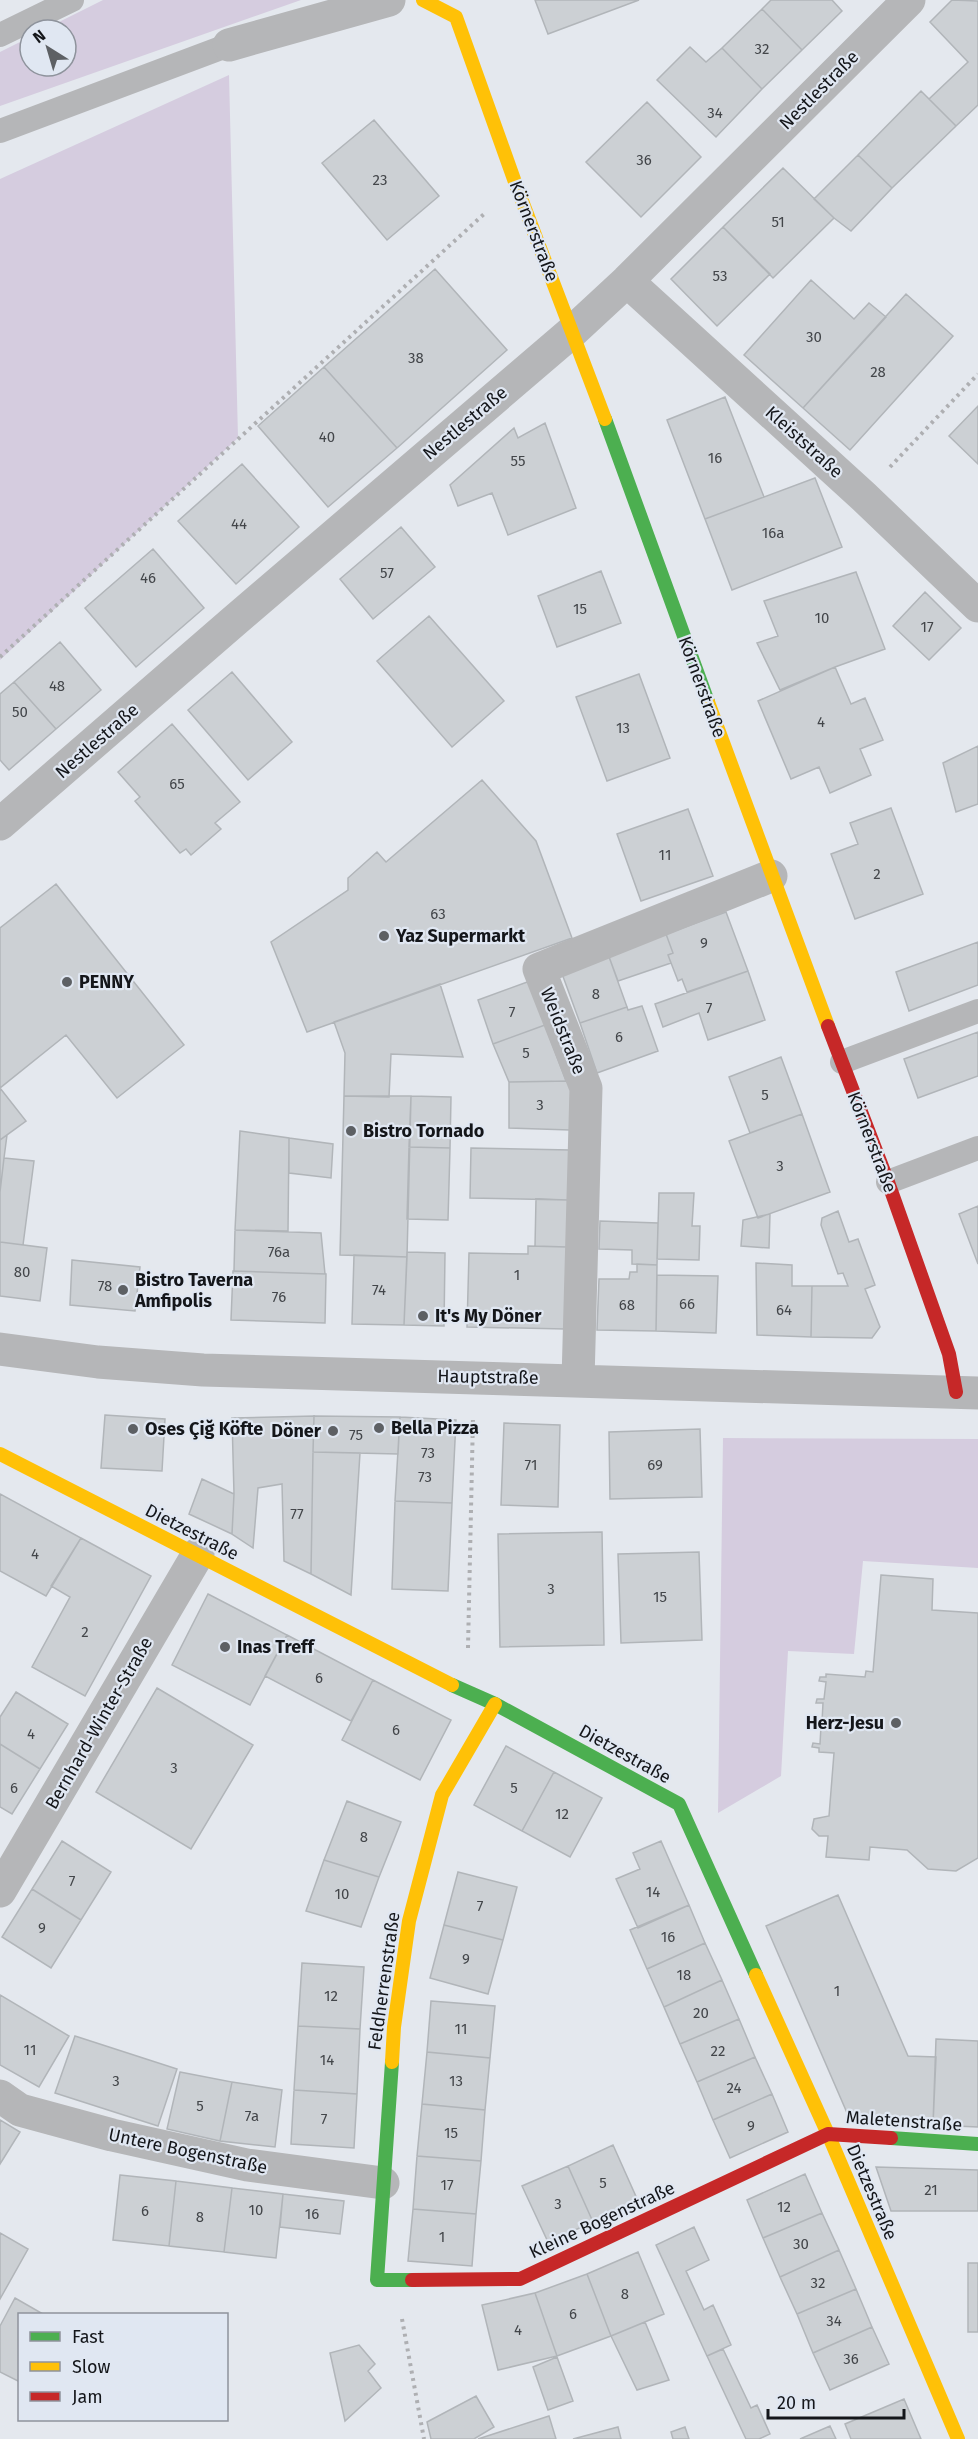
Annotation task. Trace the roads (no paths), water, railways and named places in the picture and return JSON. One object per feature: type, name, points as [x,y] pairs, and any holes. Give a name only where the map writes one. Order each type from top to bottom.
[{"type":"street","points":[[229,45],[389,0]]},
{"type":"street","name":"Körnerstraße","points":[[423,0],[456,17],[771,876],[888,1182],[949,1354],[967,1392]]},
{"type":"street","name":"Nestlestraße","points":[[0,824],[573,331],[627,281],[909,0]]},
{"type":"street","name":"Kleiststraße","points":[[627,281],[863,496],[978,606]]},
{"type":"street","name":"Weidstraße","points":[[578,1380],[586,1088],[539,969],[771,876]]},
{"type":"street","name":"Hauptstraße","points":[[0,1349],[98,1362],[203,1370],[967,1392]]},
{"type":"street","name":"Dietzestraße","points":[[0,1454],[467,1693],[495,1704],[679,1804],[828,2134],[958,2439]]},
{"type":"street","name":"Bernhard-Winter-Straße","points":[[0,1891],[198,1554]]},
{"type":"street","name":"Feldherrenstraße","points":[[377,2280],[394,2027],[409,1921],[442,1795],[495,1704]]},
{"type":"street","name":"Untere Bogenstraße","points":[[0,2096],[20,2110],[112,2135],[247,2165],[383,2183]]},
{"type":"street","name":"Maletenstraße","points":[[828,2134],[978,2144]]},
{"type":"street","name":"Kleine Bogenstraße","points":[[377,2280],[520,2279],[828,2134]]},
{"type":"lane","points":[[0,35],[72,0]]},
{"type":"lane","points":[[0,131],[229,45]]},
{"type":"lane","points":[[842,1062],[978,1011]]},
{"type":"lane","points":[[888,1182],[978,1148]]},
{"type":"place","name":"Yaz Supermarkt","points":[[384,936]]},
{"type":"place","name":"PENNY","points":[[67,982]]},
{"type":"place","name":"Bistro Tornado","points":[[351,1131]]},
{"type":"place","name":"Bistro Taverna Amfipolis","points":[[123,1290]]},
{"type":"place","name":"It's My Döner","points":[[423,1316]]},
{"type":"place","name":"Bella Pizza","points":[[379,1428]]},
{"type":"place","name":"Oses Çiğ Köfte","points":[[133,1429]]},
{"type":"place","name":"Döner","points":[[333,1431]]},
{"type":"place","name":"Inas Treff","points":[[225,1647]]},
{"type":"place","name":"Herz-Jesu","points":[[896,1723]]}]
